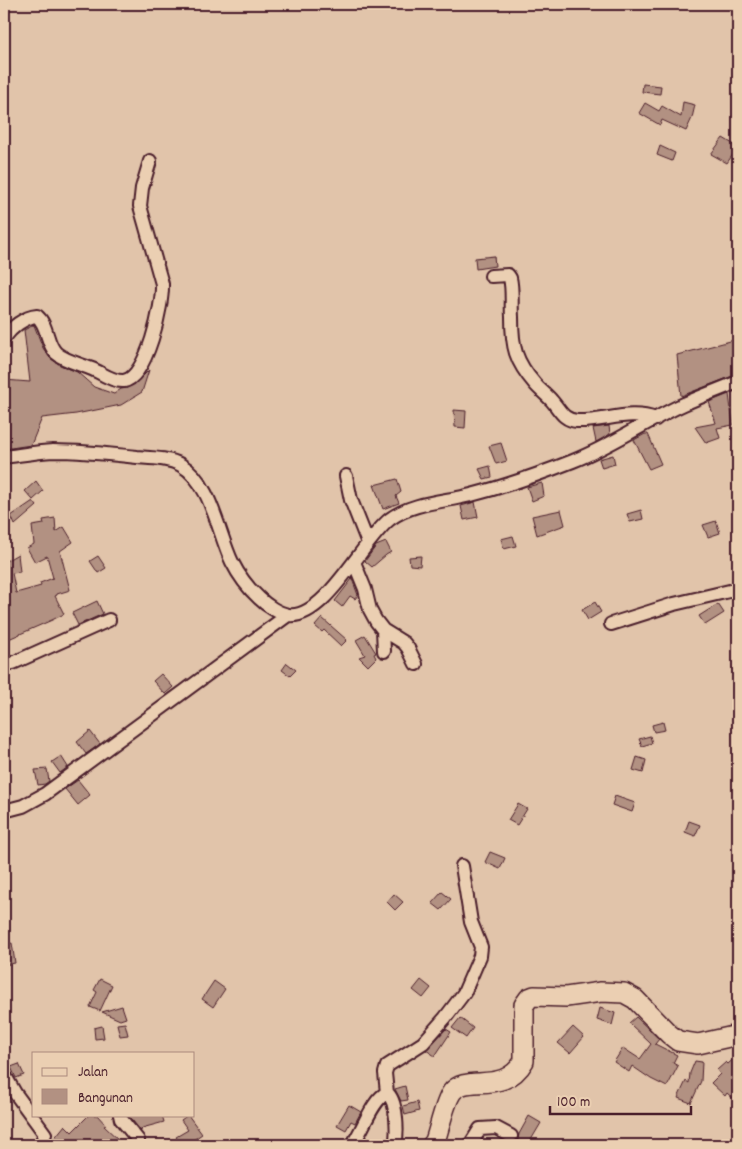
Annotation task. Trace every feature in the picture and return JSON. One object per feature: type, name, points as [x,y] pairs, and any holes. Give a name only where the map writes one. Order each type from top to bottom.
[{"type":"highway","points":[[432,1145],[449,1098],[456,1088],[511,1077],[524,1061],[524,1005],[529,998],[534,996],[566,997],[601,992],[624,993],[635,999],[678,1041],[698,1044],[738,1036]]},
{"type":"street","points":[[4,338],[18,324],[32,316],[37,316],[42,320],[52,347],[60,356],[116,381],[131,378],[135,374],[159,318],[162,296],[162,284],[140,206],[142,188],[150,161]]},
{"type":"street","points":[[491,276],[504,274],[510,278],[512,341],[515,352],[525,371],[553,402],[560,413],[571,421],[628,414],[656,419]]},
{"type":"street","points":[[4,811],[23,806],[45,794],[288,615],[306,612],[316,605],[389,520],[411,508],[469,496],[524,480],[590,454],[612,444],[684,404],[738,382]]},
{"type":"street","points":[[4,457],[52,451],[158,459],[180,464],[196,476],[204,491],[232,562],[248,587],[266,605],[288,615]]},
{"type":"street","points":[[346,476],[351,500],[368,543]]},
{"type":"street","points":[[354,562],[365,589],[372,616],[384,630],[404,643],[416,664]]},
{"type":"street","points":[[611,624],[674,604],[738,589]]},
{"type":"street","points":[[4,665],[13,663],[109,620]]},
{"type":"street","points":[[384,630],[384,651]]},
{"type":"street","points":[[395,1145],[398,1132],[391,1097],[386,1093],[385,1073],[387,1066],[423,1043],[446,1018],[464,993],[482,951],[471,922],[462,866]]},
{"type":"street","points":[[4,1074],[15,1094],[45,1134],[42,1141],[43,1145]]},
{"type":"street","points":[[352,1145],[375,1105],[382,1095],[386,1093]]},
{"type":"street","points":[[120,1116],[138,1140],[138,1145]]},
{"type":"street","points":[[470,1145],[480,1129],[496,1128],[511,1136]]},
{"type":"building","points":[[643,84],[661,86],[660,94],[642,92]]},
{"type":"building","points":[[683,102],[695,105],[686,131],[662,120],[660,125],[639,113],[645,103],[659,111],[662,106],[681,117]]},
{"type":"building","points":[[723,138],[738,147],[727,163],[711,154]]},
{"type":"building","points":[[660,146],[675,153],[672,161],[657,155]]},
{"type":"building","points":[[494,256],[495,266],[476,269],[475,258]]},
{"type":"building","points":[[34,325],[43,348],[50,358],[60,365],[77,372],[94,387],[114,394],[136,383],[149,370],[142,392],[121,405],[76,414],[42,418],[31,445],[4,449],[4,380],[30,382],[24,330]]},
{"type":"building","points":[[738,339],[738,374],[681,396],[677,355]]},
{"type":"building","points":[[729,394],[733,425],[717,428],[720,438],[706,443],[695,427],[716,423],[709,402]]},
{"type":"building","points":[[454,410],[466,411],[465,428],[455,427]]},
{"type":"building","points":[[609,426],[610,434],[596,442],[593,428]]},
{"type":"building","points":[[648,434],[661,464],[649,469],[634,440]]},
{"type":"building","points":[[501,443],[507,461],[496,464],[489,446]]},
{"type":"building","points":[[613,455],[615,464],[602,468],[599,459]]},
{"type":"building","points":[[490,466],[492,477],[484,479],[479,469]]},
{"type":"building","points":[[397,479],[401,492],[396,496],[399,503],[383,509],[374,485]]},
{"type":"building","points":[[36,481],[43,491],[33,500],[25,491]]},
{"type":"building","points":[[542,483],[544,496],[532,501],[527,487]]},
{"type":"building","points":[[33,501],[37,506],[15,525],[11,516]]},
{"type":"building","points":[[475,502],[478,517],[464,520],[461,506]]},
{"type":"building","points":[[561,510],[565,525],[537,535],[532,516]]},
{"type":"building","points":[[641,510],[643,519],[630,522],[627,514]]},
{"type":"building","points":[[55,518],[56,532],[64,527],[73,542],[60,551],[70,590],[55,596],[64,614],[4,641],[4,562],[18,554],[20,572],[12,573],[16,593],[41,586],[40,583],[53,578],[47,556],[35,562],[27,548],[34,544],[32,526],[44,524],[43,520]]},
{"type":"building","points":[[716,521],[720,533],[708,537],[703,525]]},
{"type":"building","points":[[513,536],[516,546],[504,549],[501,539]]},
{"type":"building","points":[[386,542],[391,552],[372,567],[365,561],[376,546]]},
{"type":"building","points":[[98,556],[106,568],[98,573],[90,561]]},
{"type":"building","points":[[421,556],[420,566],[410,565],[409,557]]},
{"type":"building","points":[[352,579],[358,595],[355,599],[350,596],[342,607],[335,601]]},
{"type":"building","points":[[97,601],[103,614],[78,625],[72,613]]},
{"type":"building","points":[[595,602],[601,612],[588,620],[582,610]]},
{"type":"building","points":[[718,604],[724,613],[705,625],[699,616]]},
{"type":"building","points":[[322,618],[347,640],[341,646],[324,630],[322,632],[315,626]]},
{"type":"building","points":[[365,635],[376,653],[374,654],[376,658],[368,666],[359,657],[365,655],[356,640]]},
{"type":"building","points":[[287,663],[296,670],[290,676],[282,670]]},
{"type":"building","points":[[161,674],[173,687],[165,694],[153,681]]},
{"type":"building","points":[[663,722],[665,730],[654,732],[652,725]]},
{"type":"building","points":[[90,731],[100,744],[86,754],[77,742]]},
{"type":"building","points":[[650,736],[652,743],[642,746],[639,739]]},
{"type":"building","points":[[61,756],[68,767],[60,773],[52,762]]},
{"type":"building","points":[[637,757],[646,760],[643,773],[633,770]]},
{"type":"building","points":[[47,769],[49,781],[38,785],[35,770]]},
{"type":"building","points":[[78,780],[90,795],[78,805],[65,789]]},
{"type":"building","points":[[615,796],[635,803],[632,812],[612,805]]},
{"type":"building","points":[[518,804],[527,809],[517,825],[508,820]]},
{"type":"building","points":[[689,821],[700,825],[695,836],[685,832]]},
{"type":"building","points":[[490,852],[505,858],[500,869],[485,862]]},
{"type":"building","points":[[442,892],[451,899],[441,910],[432,903]]},
{"type":"building","points":[[394,894],[403,902],[395,910],[387,902]]},
{"type":"building","points":[[12,943],[15,963],[4,965],[4,945]]},
{"type":"building","points":[[100,979],[112,985],[100,1011],[90,1007],[97,992],[94,990]]},
{"type":"building","points":[[421,980],[431,988],[423,998],[413,990]]},
{"type":"building","points":[[214,981],[225,989],[213,1007],[202,999]]},
{"type":"building","points":[[122,1006],[126,1018],[120,1020],[102,1012]]},
{"type":"building","points":[[600,1008],[615,1013],[612,1025],[597,1020]]},
{"type":"building","points":[[636,1017],[659,1039],[655,1044],[677,1055],[673,1063],[678,1066],[667,1087],[632,1066],[629,1072],[614,1062],[623,1048],[640,1059],[651,1044],[629,1023]]},
{"type":"building","points":[[460,1018],[473,1028],[466,1038],[452,1028]]},
{"type":"building","points":[[125,1023],[128,1035],[120,1036],[117,1024]]},
{"type":"building","points":[[102,1026],[104,1038],[95,1039],[94,1028]]},
{"type":"building","points":[[573,1027],[584,1037],[570,1053],[558,1043]]},
{"type":"building","points":[[446,1029],[451,1032],[435,1056],[426,1050]]},
{"type":"building","points":[[738,1055],[738,1103],[727,1093],[725,1096],[711,1083],[720,1074],[717,1070],[726,1062],[728,1064]]},
{"type":"building","points":[[695,1061],[702,1062],[701,1081],[691,1103],[678,1098],[686,1081],[689,1083],[690,1073]]},
{"type":"building","points":[[19,1064],[24,1075],[16,1078],[11,1067]]},
{"type":"building","points":[[405,1086],[408,1100],[401,1101],[395,1089]]},
{"type":"building","points":[[417,1102],[419,1111],[405,1115],[403,1106]]},
{"type":"building","points":[[349,1105],[361,1112],[355,1123],[351,1121],[346,1130],[337,1125]]},
{"type":"building","points":[[88,1116],[98,1116],[106,1125],[104,1126],[119,1140],[106,1145],[57,1145],[52,1141],[65,1125],[72,1132]]},
{"type":"building","points":[[129,1116],[162,1116],[164,1122],[142,1128],[141,1131]]},
{"type":"building","points":[[189,1116],[202,1134],[186,1145],[181,1145],[176,1137],[188,1130],[181,1120]]},
{"type":"building","points":[[529,1116],[541,1123],[528,1145],[512,1145],[518,1140],[519,1134]]}]
